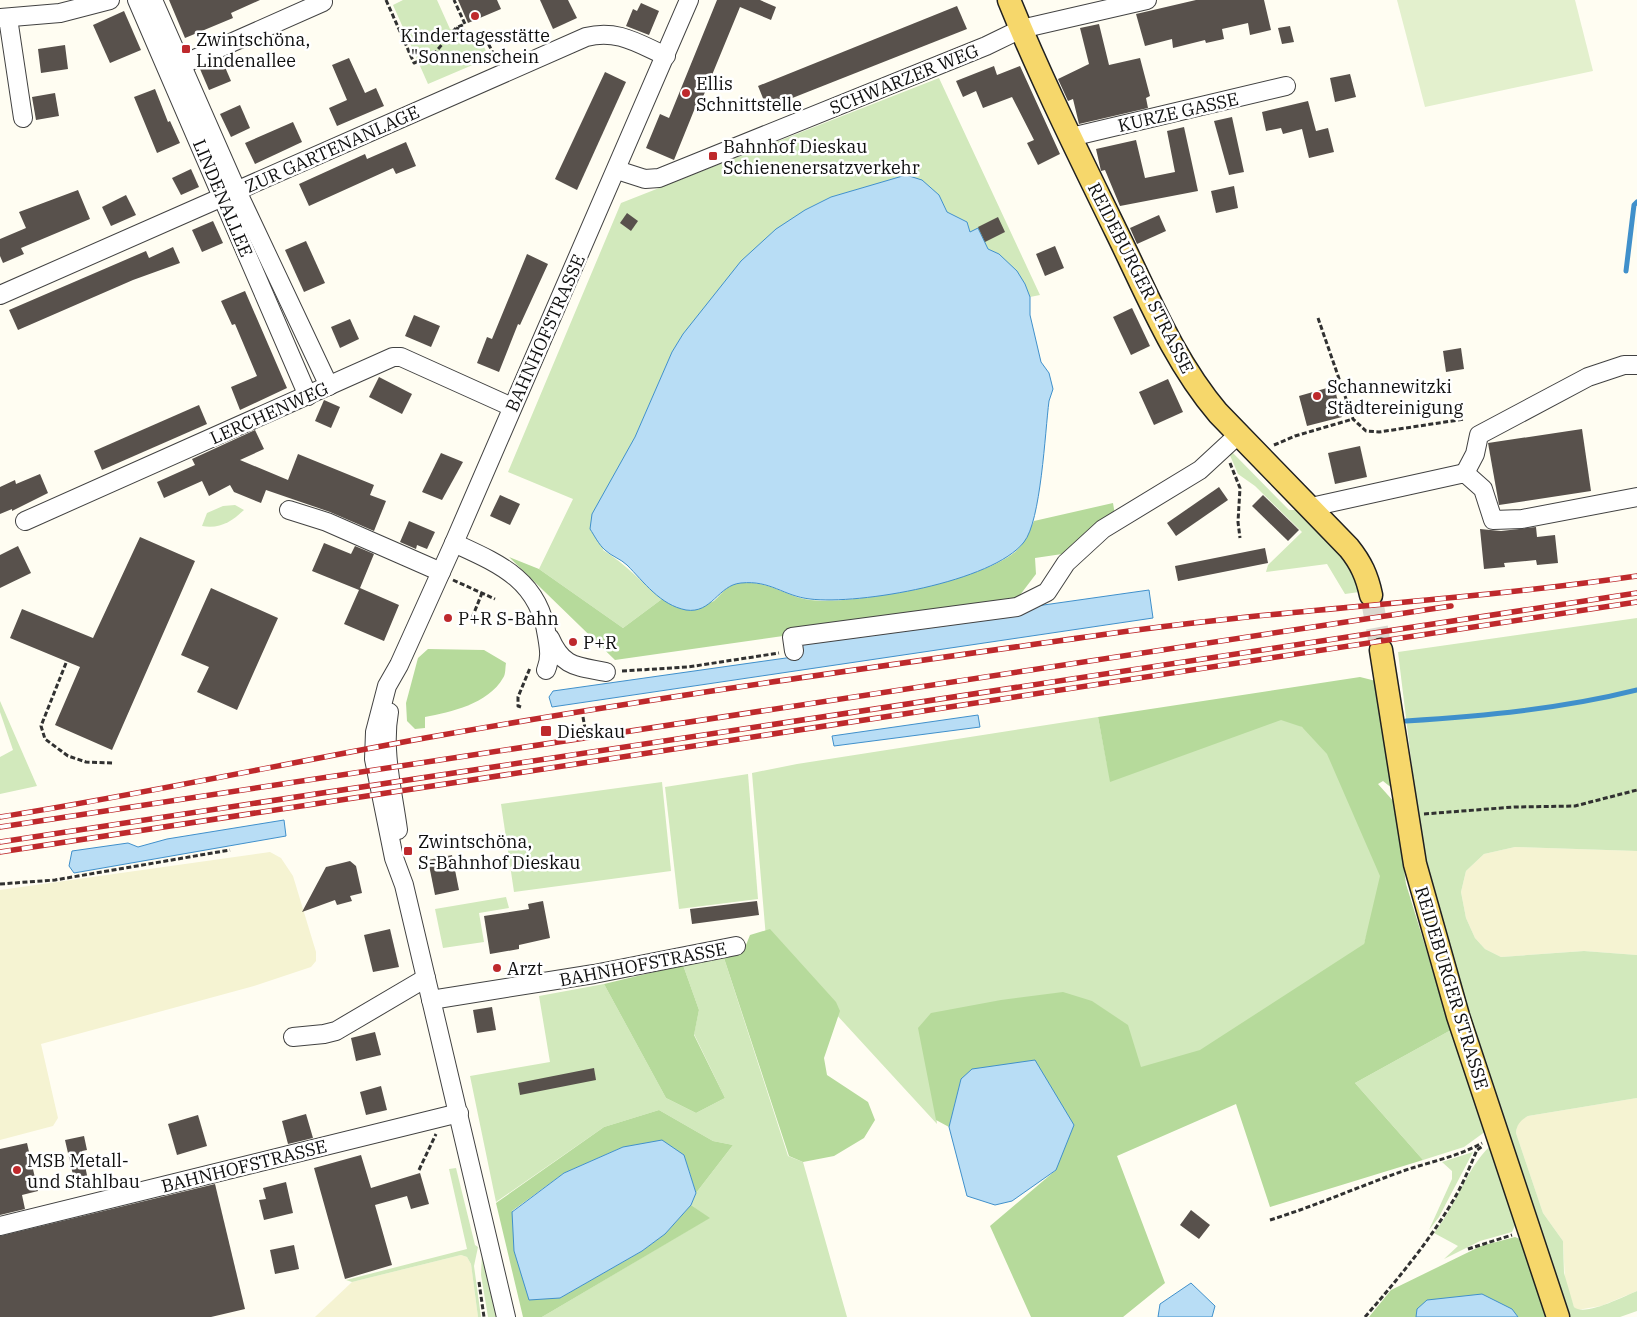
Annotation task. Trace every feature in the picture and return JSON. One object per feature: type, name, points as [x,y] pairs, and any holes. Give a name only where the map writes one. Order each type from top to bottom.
[{"type":"main road","name":"REIDEBURGER STRASSE","points":[[1009,0],[1071,137],[1176,354],[1231,442],[1258,454],[1311,507],[1360,562],[1367,577],[1371,595]]},
{"type":"main road","name":"REIDEBURGER STRASSE","points":[[1381,650],[1406,817],[1415,864],[1442,961],[1558,1317]]},
{"type":"street","points":[[23,118],[4,18],[60,13],[110,0]]},
{"type":"street","name":"LINDENALLEE","points":[[137,0],[230,194],[329,386]]},
{"type":"street","name":"LINDENALLEE","points":[[153,0],[181,65],[308,396]]},
{"type":"street","name":"BAHNHOFSTRASSE","points":[[506,1317],[404,885],[392,849],[374,759],[375,732],[387,686],[447,577],[454,542],[617,170],[689,0]]},
{"type":"street","name":"SCHWARZER WEG","points":[[617,170],[644,179],[659,178],[986,46],[1021,29],[1147,0]]},
{"type":"street","points":[[181,65],[323,2]]},
{"type":"street","name":"ZUR GARTENANLAGE","points":[[0,295],[586,37],[601,33],[620,35],[666,56]]},
{"type":"street","name":"KURZE GASSE","points":[[1071,137],[1286,86]]},
{"type":"street","name":"LERCHENWEG","points":[[25,521],[393,357],[401,357],[512,407]]},
{"type":"street","points":[[1311,507],[1465,473],[1475,454],[1479,435],[1588,376],[1624,365],[1637,365]]},
{"type":"street","points":[[794,651],[792,637],[1017,607],[1047,592],[1066,563],[1103,529],[1200,470],[1231,442]]},
{"type":"street","points":[[1465,473],[1483,489],[1493,520],[1522,519],[1616,502],[1637,496]]},
{"type":"street","points":[[289,510],[327,522],[447,577]]},
{"type":"street","points":[[454,542],[502,566],[518,578],[540,605],[546,629],[550,659],[546,670],[570,665],[606,672]]},
{"type":"street","name":"BAHNHOFSTRASSE","points":[[431,1000],[594,974],[736,946]]},
{"type":"street","points":[[292,1037],[324,1034],[336,1030],[426,978]]},
{"type":"street","name":"BAHNHOFSTRASSE","points":[[0,1226],[459,1113]]},
{"type":"path","points":[[386,0],[414,63],[432,55],[456,28],[465,24],[454,0]]},
{"type":"path","points":[[456,28],[486,39],[496,59]]},
{"type":"path","points":[[1318,318],[1353,419],[1366,431],[1379,432],[1465,419]]},
{"type":"path","points":[[1258,454],[1295,436],[1353,419]]},
{"type":"path","points":[[1231,442],[1240,488],[1241,499],[1238,522],[1240,538]]},
{"type":"path","points":[[447,577],[495,599]]},
{"type":"path","points":[[472,618],[482,593]]},
{"type":"path","points":[[606,672],[688,667],[794,651]]},
{"type":"path","points":[[521,707],[518,706],[518,697],[532,662]]},
{"type":"path","points":[[66,663],[41,726],[42,732],[51,745],[68,756],[86,762],[114,763]]},
{"type":"path","points":[[583,717],[586,734]]},
{"type":"path","points":[[1406,817],[1453,811],[1575,806],[1637,790]]},
{"type":"path","points":[[0,884],[55,880],[230,850]]},
{"type":"path","points":[[419,1170],[438,1130]]},
{"type":"path","points":[[1270,1220],[1315,1206],[1403,1171],[1467,1152],[1498,1135]]},
{"type":"path","points":[[1365,1317],[1401,1275],[1438,1224],[1454,1198],[1477,1150],[1498,1135]]},
{"type":"path","points":[[1468,1249],[1529,1230]]},
{"type":"shaded area","points":[[1515,847],[1637,851],[1637,955],[1584,951],[1501,957],[1485,949],[1475,938],[1466,918],[1461,892],[1466,871],[1484,854]]},
{"type":"shaded area","points":[[270,852],[281,858],[293,876],[316,952],[316,961],[311,967],[254,986],[41,1044],[58,1118],[53,1126],[0,1140],[0,890]]},
{"type":"shaded area","points":[[1637,1098],[1637,1291],[1601,1306],[1577,1310],[1574,1307],[1565,1281],[1563,1241],[1543,1213],[1516,1133],[1517,1127],[1519,1121],[1528,1116]]},
{"type":"shaded area","points":[[461,1255],[467,1257],[471,1264],[478,1317],[315,1317],[352,1282]]},
{"type":"green space","points":[[403,0],[437,0],[450,29],[482,42],[489,58],[428,84],[393,5]]},
{"type":"green space","points":[[1397,0],[1575,0],[1593,71],[1425,107]]},
{"type":"green space","points":[[939,78],[1040,295],[1030,297],[1025,284],[999,254],[988,249],[978,229],[970,232],[967,222],[947,212],[939,195],[906,175],[831,197],[805,210],[683,334],[672,352],[635,437],[616,473],[603,550],[626,567],[662,599],[623,628],[539,569],[573,499],[508,472],[621,203]]},
{"type":"green space","points":[[1231,451],[1289,510],[1298,510],[1347,562],[1354,573],[1359,592],[1345,594],[1327,564],[1266,572],[1268,565],[1302,532],[1255,486],[1238,474],[1229,453]]},
{"type":"green space","points":[[1113,503],[1115,515],[1069,553],[1035,558],[1036,574],[1014,603],[615,660],[509,557],[539,569],[623,628],[662,599],[682,607],[697,606],[712,602],[726,589],[742,583],[769,586],[810,600],[830,601],[914,590],[970,574],[993,565],[1011,555],[1022,544],[1034,521]]},
{"type":"green space","points":[[235,505],[244,510],[230,521],[220,525],[202,526],[207,513],[223,506]]},
{"type":"green space","points":[[1637,618],[1637,851],[1515,847],[1484,854],[1466,871],[1461,892],[1466,918],[1475,938],[1485,949],[1501,957],[1584,951],[1637,955],[1637,1098],[1528,1116],[1519,1123],[1516,1130],[1543,1213],[1563,1241],[1564,1273],[1574,1307],[1579,1309],[1595,1308],[1637,1291],[1637,1311],[1620,1317],[1569,1317],[1462,1001],[1417,840],[1424,846],[1415,792],[1398,652]]},
{"type":"green space","points":[[428,649],[484,650],[506,663],[505,673],[496,687],[479,700],[457,709],[425,717],[425,728],[415,729],[407,721],[406,703],[418,658]]},
{"type":"green space","points":[[1360,677],[1376,681],[1393,789],[1383,781],[1378,784],[1395,803],[1406,884],[1451,1030],[1355,1083],[1423,1160],[1270,1207],[1236,1104],[1117,1156],[1165,1283],[1123,1317],[1031,1317],[990,1226],[1056,1170],[961,1079],[949,1127],[936,1120],[918,1028],[931,1013],[1001,1000],[1063,992],[1092,1001],[1128,1025],[1141,1067],[1200,1050],[1364,944],[1380,876],[1327,754],[1302,727],[1281,720],[1110,782],[1098,717]]},
{"type":"green space","points":[[0,701],[37,786],[0,794],[0,757],[13,750],[0,712]]},
{"type":"green space","points":[[1273,710],[1326,741],[1384,875],[1362,951],[1199,1054],[1139,1070],[927,1023],[937,1124],[766,938],[752,773],[797,764],[1098,717],[1107,764]]},
{"type":"green space","points":[[748,774],[758,899],[679,909],[665,787]]},
{"type":"green space","points":[[662,782],[671,871],[514,892],[501,804]]},
{"type":"green space","points":[[506,897],[509,908],[479,913],[484,942],[443,948],[435,909]]},
{"type":"green space","points":[[770,929],[836,1002],[840,1011],[824,1058],[827,1075],[868,1102],[875,1120],[864,1138],[834,1156],[803,1162],[789,1156],[723,955],[744,950],[750,935]]},
{"type":"green space","points":[[723,955],[788,1156],[803,1162],[847,1317],[542,1317],[709,1218],[691,1205],[696,1193],[733,1145],[713,1141],[659,1110],[604,1127],[496,1202],[470,1076],[550,1062],[539,996],[604,984],[666,1098],[696,1113],[725,1098],[694,1034],[699,1010],[683,965]]},
{"type":"green space","points":[[683,965],[699,1010],[694,1035],[725,1098],[696,1113],[666,1098],[604,984]]},
{"type":"green space","points":[[1451,1030],[1486,1131],[1464,1147],[1423,1160],[1355,1083]]},
{"type":"green space","points":[[659,1110],[713,1141],[733,1145],[696,1193],[684,1155],[623,1147],[564,1173],[512,1211],[560,1298],[642,1251],[665,1234],[691,1205],[710,1218],[542,1317],[523,1317],[496,1203],[604,1127]]},
{"type":"green space","points":[[1490,1146],[1518,1219],[1512,1232],[1480,1241],[1444,1259],[1458,1246],[1434,1233],[1449,1212],[1474,1166]]},
{"type":"green space","points":[[1473,1152],[1439,1217],[1429,1230],[1452,1179],[1452,1171],[1442,1162]]},
{"type":"green space","points":[[456,1168],[475,1245],[478,1247],[474,1266],[481,1317],[478,1317],[471,1264],[467,1257],[461,1255],[352,1282],[346,1280],[467,1249],[449,1169]]},
{"type":"green space","points":[[1515,1237],[1525,1241],[1549,1317],[1369,1317],[1391,1290],[1481,1246]]},
{"type":"green space","points":[[482,1253],[500,1317],[488,1317],[481,1275]]},
{"type":"water","points":[[906,175],[922,180],[939,195],[947,212],[967,222],[970,232],[978,228],[988,249],[999,254],[1017,271],[1030,297],[1030,315],[1041,362],[1049,373],[1053,389],[1049,401],[1035,515],[1024,542],[1008,556],[984,569],[924,588],[891,594],[832,600],[810,599],[761,584],[741,583],[726,589],[709,604],[695,610],[686,610],[668,603],[653,592],[625,563],[605,550],[590,529],[592,514],[635,437],[672,352],[683,334],[741,261],[776,229],[805,210],[831,197]]},
{"type":"water","points":[[1149,590],[1153,618],[552,707],[549,697],[553,691],[800,656],[798,640]]},
{"type":"water","points":[[978,715],[980,727],[834,746],[832,736]]},
{"type":"water","points":[[284,820],[286,836],[74,873],[69,866],[72,851],[128,843],[138,847],[167,839]]},
{"type":"water","points":[[1035,1060],[1074,1125],[1056,1170],[1012,1201],[995,1205],[967,1196],[949,1127],[961,1079],[972,1069]]},
{"type":"water","points":[[662,1140],[684,1155],[696,1193],[691,1205],[665,1234],[642,1251],[560,1298],[529,1300],[514,1251],[512,1212],[564,1173],[623,1147]]},
{"type":"water","points":[[1191,1283],[1215,1306],[1212,1317],[1158,1317],[1160,1304]]},
{"type":"water","points":[[1482,1294],[1512,1309],[1518,1317],[1416,1317],[1417,1309],[1427,1300]]},
{"type":"building","points":[[169,0],[260,0],[231,13],[233,18],[185,38]]},
{"type":"building","name":"Kindertagesstätte \"Sonnenschein","points":[[458,0],[497,0],[501,9],[468,23]]},
{"type":"building","points":[[540,0],[568,0],[577,18],[553,29]]},
{"type":"building","points":[[717,0],[760,0],[776,7],[771,20],[740,7],[698,109],[695,108],[674,160],[646,148],[660,114],[669,118]]},
{"type":"building","points":[[1196,0],[1264,0],[1271,30],[1250,35],[1248,23],[1222,29],[1224,39],[1206,43],[1205,40],[1173,48],[1172,39],[1145,46],[1136,14]]},
{"type":"building","points":[[641,3],[659,11],[649,35],[626,26],[633,9],[637,11]]},
{"type":"building","points":[[957,6],[967,29],[767,108],[758,86]]},
{"type":"building","points":[[124,11],[141,50],[110,63],[93,25]]},
{"type":"building","points":[[1099,24],[1109,65],[1140,58],[1150,96],[1146,98],[1148,108],[1079,124],[1073,99],[1068,101],[1058,79],[1089,64],[1080,28]]},
{"type":"building","points":[[1290,26],[1294,42],[1282,44],[1278,28]]},
{"type":"building","points":[[65,45],[68,69],[41,73],[38,49]]},
{"type":"building","points":[[349,58],[365,93],[376,88],[384,106],[337,126],[329,108],[347,100],[332,65]]},
{"type":"building","points":[[222,60],[231,81],[209,90],[200,69]]},
{"type":"building","points":[[994,66],[997,75],[1020,66],[1060,154],[1038,165],[1027,143],[1034,140],[1012,97],[983,108],[976,91],[963,97],[956,81]]},
{"type":"building","points":[[605,72],[626,82],[577,190],[555,179]]},
{"type":"building","points":[[1350,74],[1356,97],[1335,102],[1330,78]]},
{"type":"building","points":[[155,89],[168,122],[170,121],[180,143],[157,153],[134,97]]},
{"type":"building","points":[[55,93],[59,116],[36,120],[32,97]]},
{"type":"building","points":[[1308,101],[1316,131],[1328,128],[1334,152],[1309,158],[1302,129],[1283,134],[1281,128],[1266,131],[1262,112]]},
{"type":"building","points":[[240,105],[250,128],[231,137],[220,114]]},
{"type":"building","points":[[1232,117],[1244,172],[1229,175],[1214,121]]},
{"type":"building","points":[[293,122],[302,142],[255,164],[245,143]]},
{"type":"building","points":[[1184,127],[1198,191],[1120,206],[1105,170],[1101,171],[1096,149],[1136,140],[1145,178],[1175,172],[1167,131]]},
{"type":"building","points":[[406,142],[416,166],[396,174],[393,168],[309,206],[299,184],[365,154],[367,159]]},
{"type":"building","points":[[191,169],[199,187],[181,195],[172,178]]},
{"type":"building","points":[[1234,186],[1238,208],[1216,213],[1211,191]]},
{"type":"building","points":[[78,190],[90,219],[21,248],[24,254],[3,263],[0,256],[0,239],[26,228],[19,212]]},
{"type":"building","points":[[126,195],[136,215],[111,226],[102,207]]},
{"type":"building","points":[[627,213],[638,221],[631,231],[620,223]]},
{"type":"building","points":[[1159,215],[1166,231],[1137,244],[1130,228]]},
{"type":"building","points":[[998,217],[1005,232],[985,242],[978,227]]},
{"type":"building","points":[[213,221],[223,243],[202,252],[192,230]]},
{"type":"building","points":[[306,241],[325,283],[304,292],[285,250]]},
{"type":"building","points":[[1055,246],[1064,268],[1045,276],[1036,254]]},
{"type":"building","points":[[173,247],[180,263],[133,280],[18,330],[9,310],[146,251],[149,258]]},
{"type":"building","points":[[527,254],[548,264],[520,325],[518,324],[499,372],[477,363],[487,337],[492,339]]},
{"type":"building","points":[[245,291],[287,388],[240,410],[231,387],[257,376],[235,324],[232,325],[221,301]]},
{"type":"building","points":[[1132,308],[1150,346],[1131,355],[1113,317]]},
{"type":"building","points":[[414,315],[440,326],[431,347],[405,336]]},
{"type":"building","points":[[350,319],[359,339],[340,348],[331,327]]},
{"type":"building","points":[[1461,348],[1464,369],[1446,372],[1443,351]]},
{"type":"building","points":[[379,377],[412,394],[402,414],[369,397]]},
{"type":"building","points":[[1168,379],[1183,412],[1154,425],[1139,392]]},
{"type":"building","points":[[1334,386],[1342,417],[1307,426],[1299,396]]},
{"type":"building","points":[[324,400],[340,407],[331,428],[315,421]]},
{"type":"building","points":[[199,405],[207,424],[102,470],[94,451]]},
{"type":"building","points":[[1582,429],[1591,491],[1499,505],[1488,443]]},
{"type":"building","points":[[255,430],[264,449],[240,460],[288,480],[298,454],[374,485],[370,495],[386,501],[374,531],[330,512],[266,490],[261,503],[234,492],[230,485],[209,496],[202,481],[164,498],[157,482],[195,465],[192,459]]},
{"type":"building","points":[[1360,446],[1367,477],[1335,484],[1328,453]]},
{"type":"building","points":[[441,453],[463,462],[442,500],[422,492]]},
{"type":"building","points":[[40,474],[48,493],[12,511],[12,509],[0,514],[0,487],[15,480],[16,484]]},
{"type":"building","points":[[1219,487],[1228,500],[1176,536],[1167,523]]},
{"type":"building","points":[[500,495],[520,504],[510,525],[490,516]]},
{"type":"building","points":[[1263,495],[1299,530],[1288,541],[1252,506]]},
{"type":"building","points":[[409,521],[435,532],[427,549],[417,545],[416,549],[400,542]]},
{"type":"building","points":[[1536,527],[1537,537],[1555,535],[1558,563],[1537,565],[1536,560],[1504,563],[1505,567],[1484,569],[1480,529],[1501,531]]},
{"type":"building","points":[[140,537],[195,561],[112,750],[55,725],[80,667],[10,638],[22,609],[93,638]]},
{"type":"building","points":[[324,543],[351,554],[355,546],[374,554],[360,588],[399,605],[384,641],[344,624],[359,590],[312,571]]},
{"type":"building","points":[[18,546],[31,573],[0,588],[0,555]]},
{"type":"building","points":[[1265,548],[1268,563],[1178,581],[1175,566]]},
{"type":"building","points":[[211,588],[278,618],[237,710],[197,692],[209,667],[181,655]]},
{"type":"building","points":[[452,855],[459,890],[435,895],[428,860]]},
{"type":"building","points":[[350,861],[356,866],[362,893],[350,896],[352,901],[337,905],[335,900],[302,912],[326,867]]},
{"type":"building","points":[[543,901],[550,938],[519,945],[519,949],[490,954],[484,916],[529,909],[528,904]]},
{"type":"building","points":[[757,901],[759,915],[692,924],[690,909]]},
{"type":"building","points":[[390,929],[399,967],[373,972],[364,935]]},
{"type":"building","points":[[492,1007],[496,1030],[477,1033],[473,1010]]},
{"type":"building","points":[[375,1032],[381,1055],[356,1061],[351,1038]]},
{"type":"building","points":[[594,1068],[596,1080],[520,1095],[518,1083]]},
{"type":"building","points":[[381,1086],[387,1110],[366,1115],[360,1092]]},
{"type":"building","points":[[306,1114],[313,1138],[288,1144],[282,1121]]},
{"type":"building","points":[[198,1115],[207,1146],[177,1155],[168,1124]]},
{"type":"building","points":[[84,1136],[87,1150],[82,1151],[89,1185],[76,1188],[65,1140]]},
{"type":"building","name":"MSB Metall- und Stahlbau","points":[[27,1143],[38,1191],[22,1195],[25,1209],[0,1215],[0,1149]]},
{"type":"building","points":[[361,1155],[371,1188],[420,1173],[429,1204],[411,1209],[407,1196],[375,1205],[392,1265],[345,1279],[314,1168]]},
{"type":"building","points":[[286,1182],[293,1213],[264,1220],[259,1200],[266,1199],[263,1188]]},
{"type":"building","points":[[215,1184],[245,1309],[211,1317],[0,1317],[0,1236]]},
{"type":"building","points":[[1191,1210],[1210,1225],[1199,1239],[1180,1225]]},
{"type":"building","points":[[294,1245],[299,1269],[275,1274],[270,1250]]},
{"type":"waterway","points":[[1626,271],[1634,205],[1637,202]]},
{"type":"waterway","points":[[1406,721],[1522,711],[1608,697],[1637,690]]},
{"type":"tunnel","points":[[1371,595],[1381,650]]},
{"type":"railway","points":[[0,817],[160,789],[425,738],[762,684],[1167,626],[1503,593],[1637,576]]},
{"type":"railway","points":[[0,842],[1637,593]]},
{"type":"railway","points":[[0,852],[1637,602]]},
{"type":"railway","points":[[0,827],[1451,606]]},
{"type":"place","name":"Kindertagesstätte \"Sonnenschein","points":[[475,16]]},
{"type":"place","name":"Zwintschöna, Lindenallee","points":[[186,49]]},
{"type":"place","name":"Ellis Schnittstelle","points":[[686,93]]},
{"type":"place","name":"Bahnhof Dieskau Schienenersatzverkehr","points":[[713,156]]},
{"type":"place","name":"Schannewitzki Städtereinigung","points":[[1317,396]]},
{"type":"place","name":"P+R S-Bahn","points":[[448,618]]},
{"type":"place","name":"P+R","points":[[573,642]]},
{"type":"place","name":"Dieskau","points":[[546,731]]},
{"type":"place","name":"Zwintschöna, S-Bahnhof Dieskau","points":[[408,851]]},
{"type":"place","name":"Arzt","points":[[497,968]]},
{"type":"place","name":"MSB Metall- und Stahlbau","points":[[17,1170]]}]
